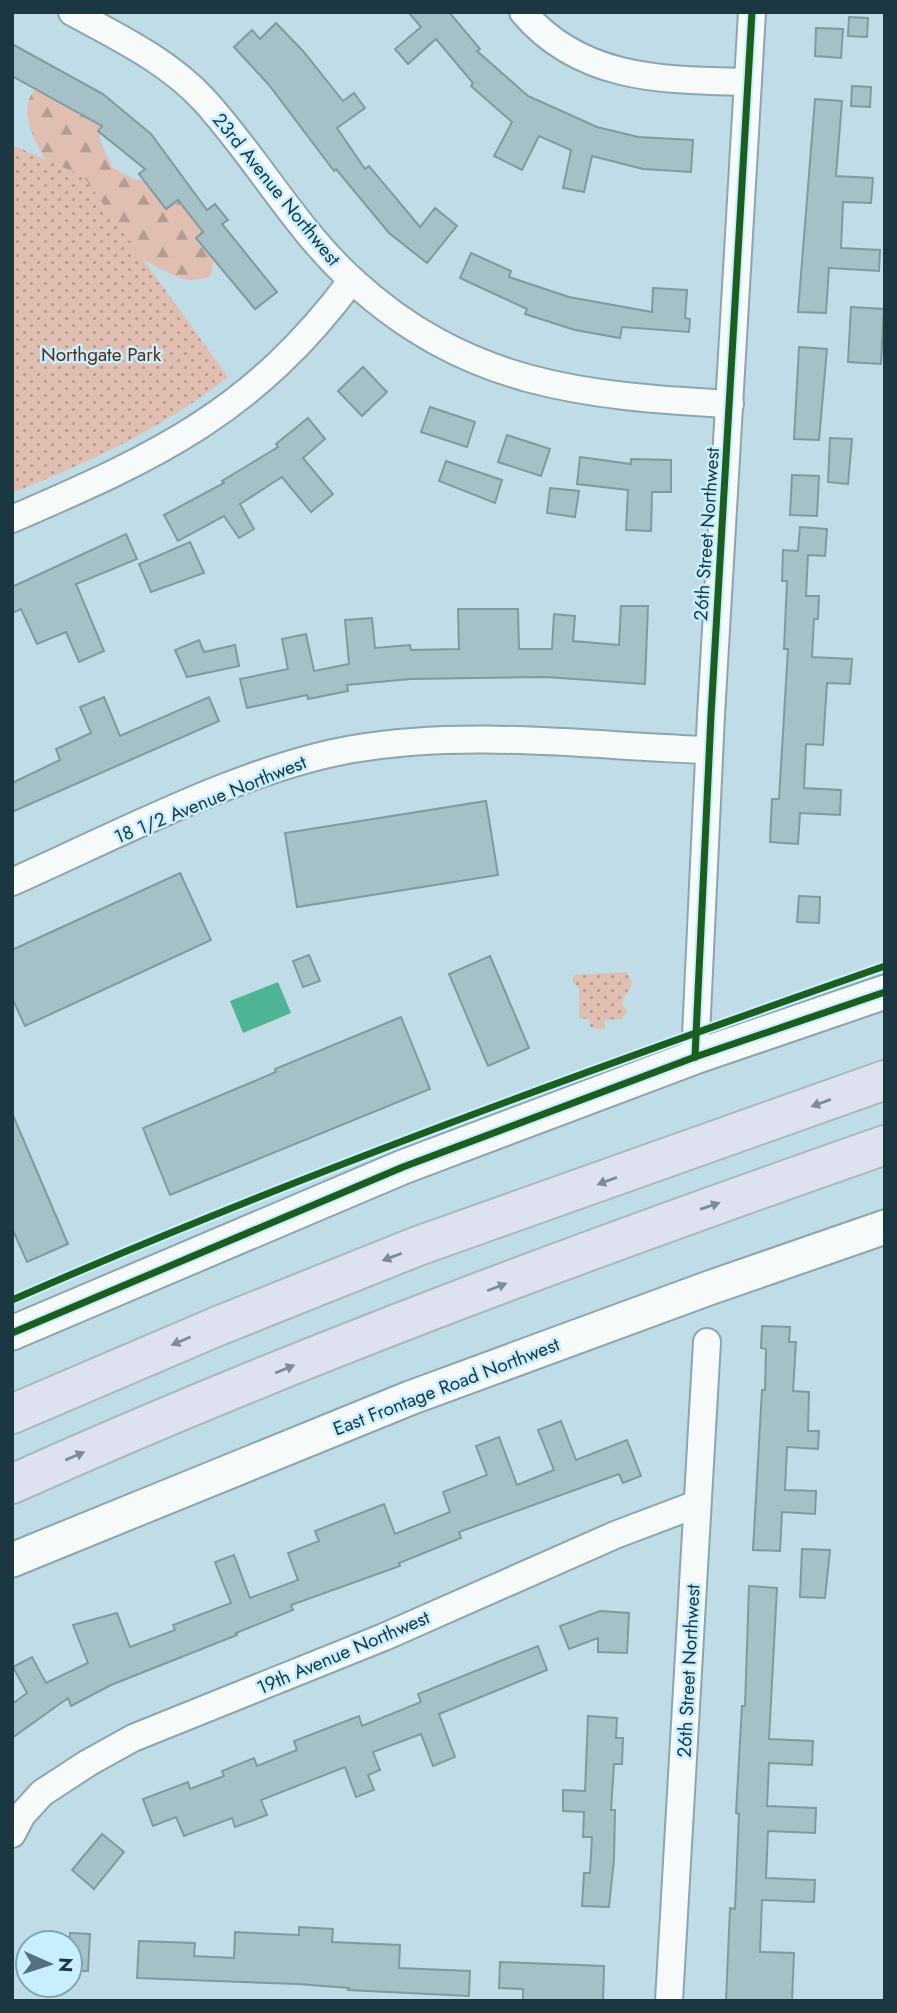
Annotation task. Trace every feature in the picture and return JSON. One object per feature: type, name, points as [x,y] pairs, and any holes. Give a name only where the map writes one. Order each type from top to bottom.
[{"type":"highway","points":[[12,1414],[218,1326],[406,1251],[885,1080]]},
{"type":"highway","points":[[12,1483],[357,1340],[675,1219],[885,1144]]},
{"type":"street","name":"23rd Avenue Northwest","points":[[72,12],[136,47],[202,98],[316,242],[352,280],[400,318],[439,343],[534,382],[628,398],[730,404]]},
{"type":"street","points":[[523,12],[548,38],[575,55],[608,69],[669,80],[748,82]]},
{"type":"street","name":"26th Street Northwest","points":[[695,1057],[709,750],[752,12]]},
{"type":"street","points":[[12,519],[122,471],[215,417],[298,347],[352,280]]},
{"type":"street","name":"18 1/2 Avenue Northwest","points":[[12,882],[259,776],[351,750],[455,740],[709,750]]},
{"type":"street","points":[[12,1333],[333,1195],[695,1057],[885,992]]},
{"type":"street","name":"East Frontage Road Northwest","points":[[12,1560],[410,1398],[709,1288],[885,1227]]},
{"type":"street","name":"26th Street Northwest","points":[[669,2001],[707,1342]]},
{"type":"street","name":"19th Avenue Northwest","points":[[12,1833],[22,1815],[42,1793],[133,1738],[384,1637],[615,1535],[697,1504]]},
{"type":"green space","points":[[40,79],[99,105],[100,140],[112,167],[134,179],[163,185],[212,229],[214,260],[210,277],[189,280],[166,272],[140,257],[87,212],[45,158],[32,132],[27,104]]},
{"type":"green space","name":"Northgate Park","points":[[12,145],[83,176],[228,377],[151,429],[70,469],[12,493]]},
{"type":"green space","points":[[626,972],[631,985],[622,1003],[627,1012],[622,1019],[605,1020],[604,1029],[591,1028],[589,1019],[579,1018],[579,989],[572,981],[574,975]]},
{"type":"shaded area","points":[[278,982],[291,1013],[243,1033],[230,1001]]},
{"type":"building","points":[[408,12],[449,12],[480,49],[477,51],[528,96],[597,127],[638,137],[693,140],[691,172],[643,169],[592,156],[584,192],[563,188],[571,150],[539,136],[522,170],[494,156],[512,122],[471,86],[473,83],[436,39],[408,64],[395,49],[421,27]]},
{"type":"building","points":[[849,17],[868,18],[867,37],[848,36]]},
{"type":"building","points":[[276,23],[303,51],[343,101],[354,93],[365,108],[337,128],[365,169],[369,166],[420,227],[435,208],[457,226],[427,263],[389,233],[336,169],[334,171],[269,85],[234,47],[252,30],[260,39]]},
{"type":"building","points":[[816,28],[843,29],[841,58],[815,56]]},
{"type":"building","points":[[12,44],[103,94],[151,134],[207,210],[215,204],[228,220],[222,224],[277,292],[255,309],[196,238],[203,232],[178,200],[166,209],[139,174],[145,169],[98,131],[102,126],[12,76]]},
{"type":"building","points":[[852,86],[871,87],[870,107],[851,106]]},
{"type":"building","points":[[815,99],[842,101],[836,176],[873,178],[871,203],[843,202],[841,248],[880,250],[879,271],[829,268],[826,313],[798,312]]},
{"type":"building","points":[[471,253],[511,271],[509,277],[569,297],[652,312],[653,288],[687,290],[685,318],[690,319],[689,332],[622,327],[620,338],[575,330],[525,314],[527,309],[460,278]]},
{"type":"building","points":[[851,307],[884,309],[881,364],[848,362]]},
{"type":"building","points":[[799,347],[827,349],[819,440],[794,439]]},
{"type":"building","points":[[363,367],[387,392],[362,416],[338,391]]},
{"type":"building","points":[[430,407],[475,422],[467,447],[421,432]]},
{"type":"building","points":[[308,418],[325,439],[303,458],[333,494],[311,512],[282,477],[240,504],[254,529],[239,538],[224,516],[178,541],[164,515],[224,483],[222,481],[278,447],[276,444]]},
{"type":"building","points":[[507,435],[550,449],[541,476],[498,462]]},
{"type":"building","points":[[830,438],[852,439],[848,484],[828,482]]},
{"type":"building","points":[[580,457],[631,464],[631,459],[671,460],[671,492],[652,492],[651,531],[626,530],[628,490],[577,484]]},
{"type":"building","points":[[446,461],[502,480],[495,503],[439,481]]},
{"type":"building","points":[[792,475],[819,476],[817,516],[790,515]]},
{"type":"building","points":[[550,488],[579,491],[575,517],[547,513]]},
{"type":"building","points":[[800,527],[827,529],[825,556],[808,555],[806,596],[819,596],[818,619],[814,619],[812,657],[852,659],[850,684],[827,683],[823,745],[806,744],[804,788],[841,790],[840,815],[800,813],[798,844],[770,842],[772,799],[779,799],[788,649],[784,649],[787,581],[782,581],[783,550],[798,551]]},
{"type":"building","points":[[126,534],[137,559],[76,584],[104,651],[79,662],[66,632],[37,644],[21,609],[12,613],[12,587]]},
{"type":"building","points":[[190,542],[204,573],[151,592],[139,564]]},
{"type":"building","points":[[621,606],[648,606],[645,684],[546,677],[410,679],[347,685],[348,691],[308,699],[307,695],[247,708],[240,679],[288,669],[282,639],[306,634],[314,671],[349,664],[345,620],[372,618],[375,648],[410,645],[411,650],[459,649],[458,609],[518,609],[519,649],[552,649],[554,614],[575,616],[573,641],[619,645]]},
{"type":"building","points":[[199,640],[204,652],[235,645],[239,666],[187,677],[175,650]]},
{"type":"building","points":[[104,697],[120,736],[209,697],[219,721],[12,812],[12,783],[60,760],[56,749],[91,733],[80,707]]},
{"type":"building","points":[[486,801],[498,875],[297,907],[285,833]]},
{"type":"building","points":[[180,873],[211,940],[25,1026],[12,998],[12,950]]},
{"type":"building","points":[[799,896],[820,897],[819,923],[797,922]]},
{"type":"building","points":[[309,955],[320,981],[303,987],[293,961]]},
{"type":"building","points":[[490,956],[529,1048],[488,1066],[449,974]]},
{"type":"building","points":[[401,1017],[430,1089],[170,1195],[143,1128]]},
{"type":"building","points":[[12,1113],[68,1244],[27,1262],[12,1228]]},
{"type":"building","points":[[762,1326],[790,1327],[789,1342],[796,1342],[793,1391],[809,1392],[808,1431],[819,1431],[818,1449],[787,1447],[785,1490],[816,1491],[815,1514],[782,1512],[780,1551],[753,1550],[762,1390],[765,1390],[766,1349],[761,1348]]},
{"type":"building","points":[[561,1421],[576,1460],[627,1440],[641,1476],[623,1483],[619,1474],[459,1532],[461,1538],[399,1563],[400,1566],[291,1605],[293,1610],[111,1685],[71,1706],[68,1698],[12,1738],[12,1704],[27,1693],[13,1667],[32,1657],[46,1683],[88,1663],[73,1625],[117,1613],[130,1647],[175,1630],[173,1625],[231,1603],[215,1562],[234,1555],[250,1598],[298,1580],[288,1553],[319,1541],[315,1531],[384,1504],[395,1534],[450,1512],[443,1492],[487,1475],[476,1446],[499,1437],[517,1485],[554,1470],[538,1430]]},
{"type":"building","points":[[802,1549],[830,1550],[825,1598],[800,1597]]},
{"type":"building","points":[[749,1586],[777,1588],[769,1739],[813,1741],[812,1765],[769,1763],[767,1806],[816,1808],[815,1833],[768,1831],[766,1878],[815,1880],[814,1902],[762,1900],[760,1952],[794,1953],[792,2001],[726,2001],[730,1908],[735,1909],[739,1814],[736,1813],[742,1706],[745,1706]]},
{"type":"building","points":[[600,1611],[629,1613],[627,1653],[598,1652],[598,1638],[569,1649],[560,1626]]},
{"type":"building","points":[[538,1646],[547,1670],[439,1714],[455,1757],[433,1766],[421,1734],[373,1752],[380,1770],[368,1775],[374,1790],[356,1797],[345,1767],[261,1800],[267,1815],[235,1827],[232,1818],[184,1836],[176,1817],[153,1826],[143,1799],[188,1782],[190,1789],[224,1776],[222,1771],[254,1758],[257,1766],[297,1750],[294,1741],[359,1716],[362,1726],[421,1702],[418,1694]]},
{"type":"building","points":[[588,1716],[617,1718],[616,1738],[623,1738],[622,1764],[614,1764],[611,1810],[615,1810],[614,1859],[609,1907],[582,1906],[584,1873],[590,1873],[592,1837],[583,1837],[584,1812],[563,1811],[563,1790],[585,1791]]},
{"type":"building","points":[[102,1834],[124,1852],[94,1889],[72,1870]]},
{"type":"building","points":[[299,1927],[333,1929],[332,1942],[400,1945],[399,1968],[470,1971],[469,1996],[348,1990],[349,1988],[297,1984],[137,1978],[139,1941],[195,1943],[194,1956],[234,1958],[235,1932],[299,1935]]},
{"type":"building","points":[[84,1934],[90,1934],[88,1971],[84,1971]]},
{"type":"building","points":[[500,1962],[604,1966],[603,2001],[523,2001],[523,1989],[499,1988]]},
{"type":"cycle path","points":[[695,1057],[711,715],[752,12]]},
{"type":"cycle path","points":[[12,1300],[336,1167],[665,1044],[885,966]]},
{"type":"cycle path","points":[[12,1333],[403,1167],[695,1057],[885,992]]}]
